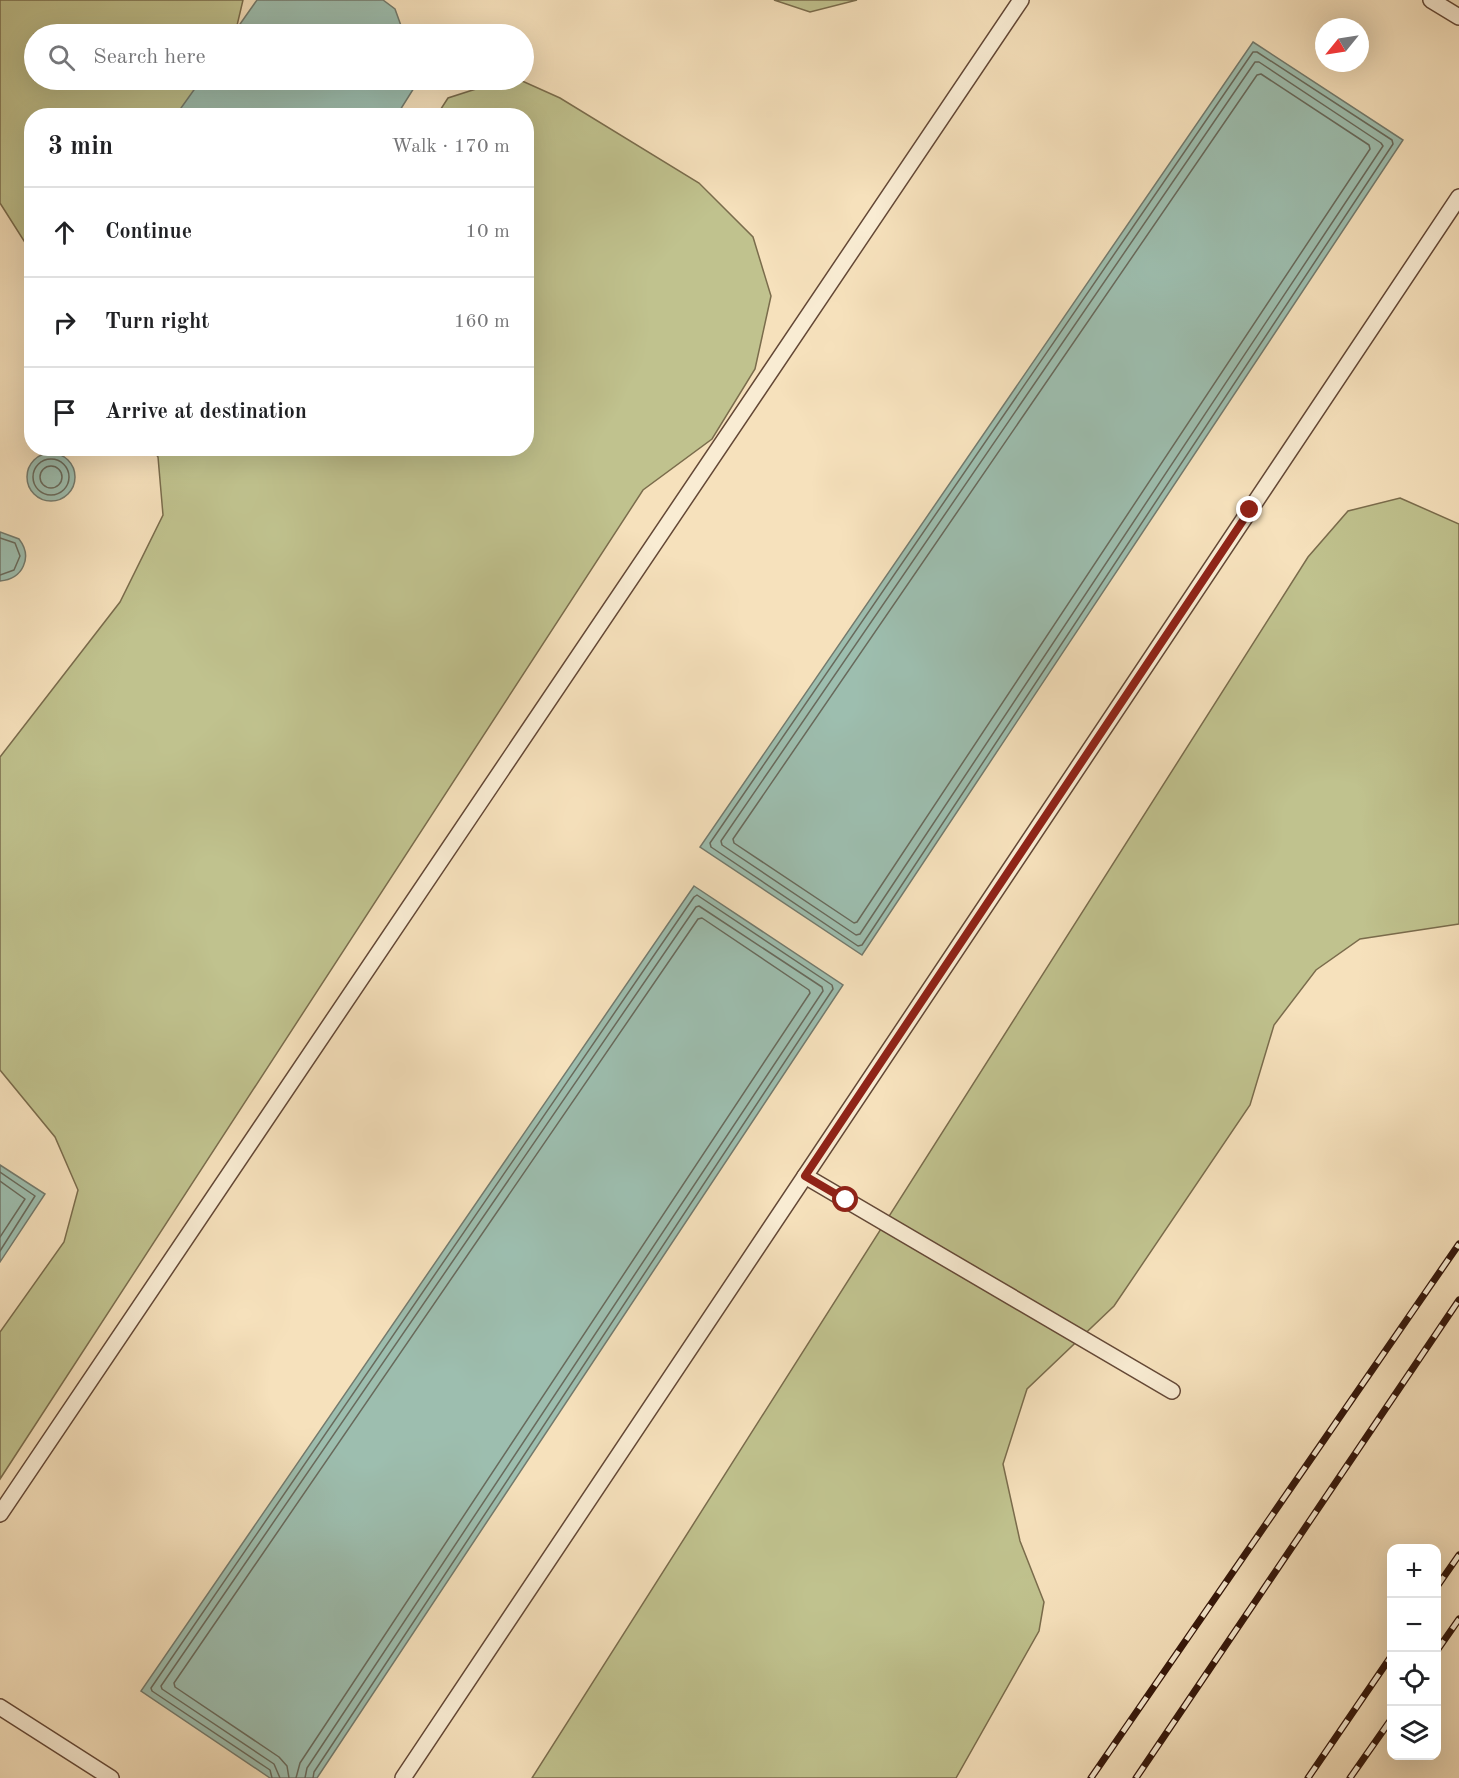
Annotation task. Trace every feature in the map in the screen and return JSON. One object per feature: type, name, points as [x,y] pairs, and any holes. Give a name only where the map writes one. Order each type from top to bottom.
[{"type":"lane","points":[[0,1514],[1021,0]]},
{"type":"lane","points":[[1431,0],[1459,17]]},
{"type":"lane","points":[[403,1778],[1459,197]]},
{"type":"lane","points":[[805,1176],[1172,1391]]},
{"type":"lane","points":[[0,1707],[111,1778]]},
{"type":"green space","points":[[0,0],[243,0],[237,24],[24,24],[24,90],[232,90],[234,108],[24,108],[24,241],[0,203]]},
{"type":"green space","points":[[774,0],[857,0],[810,12]]},
{"type":"green space","points":[[534,86],[560,98],[699,183],[753,237],[771,296],[755,369],[712,439],[643,490],[0,1479],[0,1332],[64,1242],[78,1190],[55,1137],[0,1070],[0,757],[120,602],[163,515],[157,456],[534,456],[534,108],[442,108],[448,98],[473,90],[534,90]]},
{"type":"green space","points":[[1400,498],[1459,524],[1459,924],[1360,939],[1316,970],[1274,1025],[1250,1105],[1114,1306],[1027,1389],[1003,1464],[1020,1541],[1044,1602],[1039,1631],[956,1778],[532,1778],[1308,557],[1348,511]]},
{"type":"water","points":[[257,0],[383,0],[395,9],[400,24],[240,24]]},
{"type":"water","points":[[1253,42],[1403,140],[862,955],[700,847]]},
{"type":"water","points":[[194,90],[413,90],[401,108],[181,108]]},
{"type":"water","points":[[40,456],[62,456],[68,460],[75,472],[75,482],[71,490],[56,501],[46,501],[38,497],[27,482],[27,472],[31,464]]},
{"type":"water","points":[[0,532],[19,539],[25,553],[25,560],[20,572],[0,581]]},
{"type":"water","points":[[694,886],[843,985],[317,1778],[270,1778],[141,1691]]},
{"type":"water","points":[[0,1165],[45,1194],[0,1262]]},
{"type":"railway","points":[[1091,1778],[1459,1244]]},
{"type":"railway","points":[[1136,1778],[1459,1300]]},
{"type":"railway","points":[[1441,1581],[1459,1555]]},
{"type":"railway","points":[[1441,1645],[1459,1619]]},
{"type":"railway","points":[[1308,1778],[1387,1662]]},
{"type":"railway","points":[[1350,1778],[1387,1725]]},
{"type":"route","points":[[846,1200],[805,1176],[1250,510]]}]
